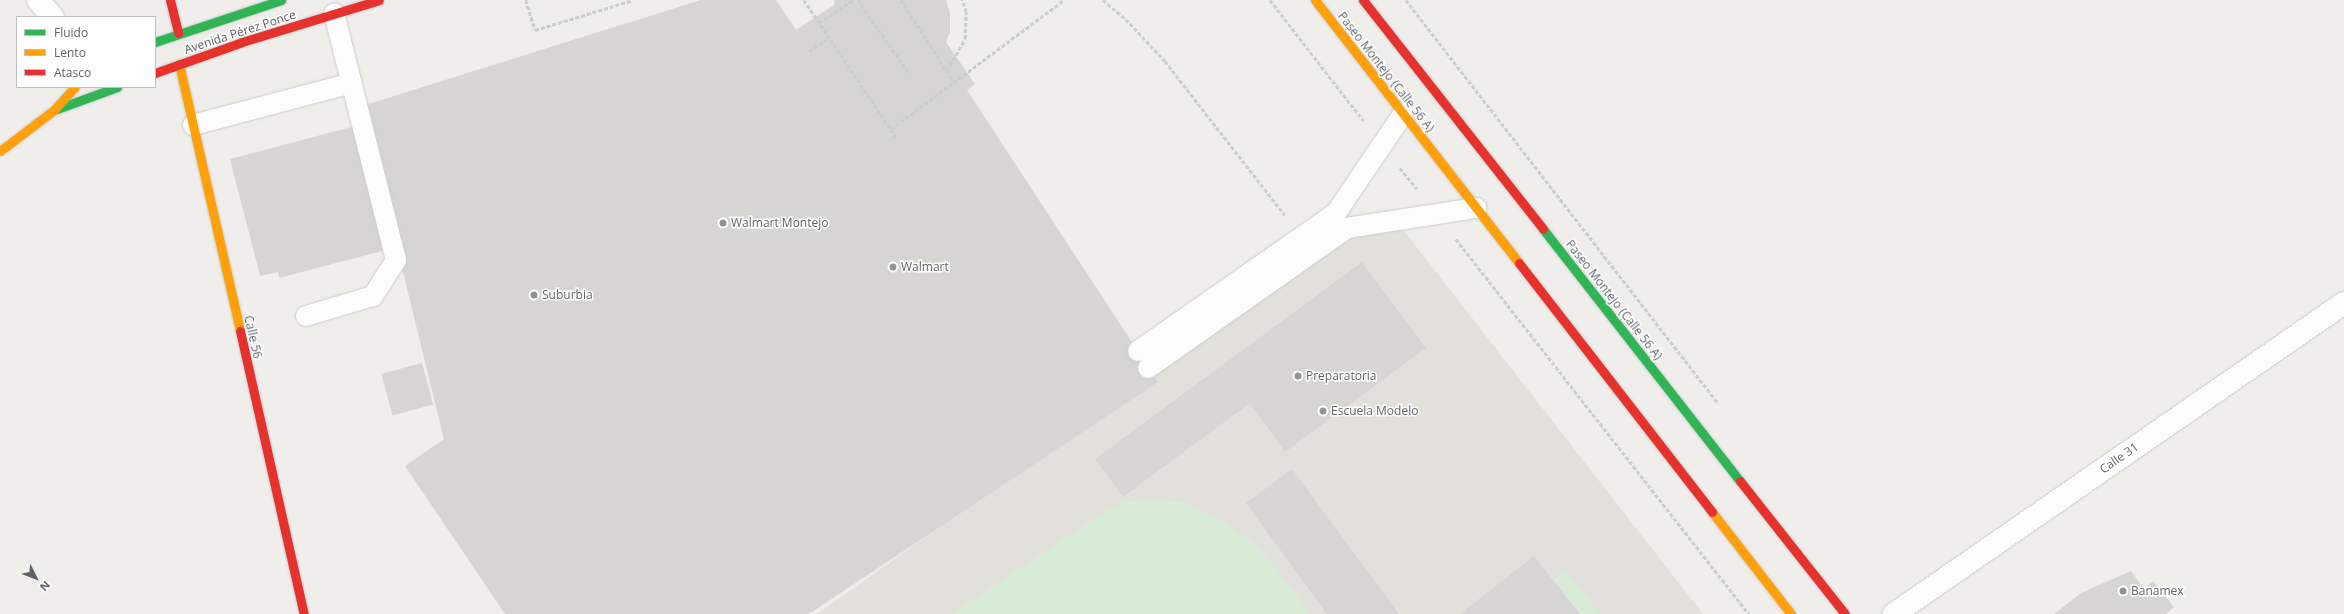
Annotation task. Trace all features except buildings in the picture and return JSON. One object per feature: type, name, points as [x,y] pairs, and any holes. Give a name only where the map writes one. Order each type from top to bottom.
[{"type":"main road","points":[[170,0],[178,33]]},
{"type":"main road","name":"Avenida Pérez Ponce","points":[[156,42],[178,33],[281,0]]},
{"type":"main road","name":"Avenida Pérez Ponce","points":[[156,73],[379,0]]},
{"type":"main road","name":"Paseo Montejo (Calle 56 A)","points":[[1315,0],[1791,614]]},
{"type":"main road","name":"Paseo Montejo (Calle 56 A)","points":[[1363,0],[1845,614]]},
{"type":"main road","name":"Calle 56","points":[[179,64],[304,614]]},
{"type":"main road","points":[[0,151],[54,110],[74,88]]},
{"type":"main road","points":[[54,110],[114,88]]},
{"type":"street","points":[[38,0],[52,16]]},
{"type":"street","name":"Calle 31","points":[[1894,614],[2344,303]]},
{"type":"lane","points":[[306,316],[373,296],[396,260],[334,14]]},
{"type":"lane","points":[[193,125],[352,83]]},
{"type":"lane","points":[[1403,114],[1336,213],[1143,359],[1347,228],[1476,208]]},
{"type":"path","points":[[526,0],[535,30],[633,0]]},
{"type":"path","points":[[804,0],[896,137]]},
{"type":"path","points":[[819,22],[853,0]]},
{"type":"path","points":[[858,0],[909,74]]},
{"type":"path","points":[[901,0],[954,82]]},
{"type":"path","points":[[947,71],[965,39],[966,12],[962,0]]},
{"type":"path","points":[[891,129],[1064,0]]},
{"type":"path","points":[[1103,0],[1126,19],[1165,61],[1285,216]]},
{"type":"path","points":[[1270,0],[1749,614]]},
{"type":"path","points":[[1406,0],[1724,410]]},
{"type":"path","points":[[809,51],[829,38]]},
{"type":"shaded area","name":"Escuela Modelo","points":[[1387,209],[1703,614],[817,614]]},
{"type":"green space","points":[[1123,502],[1182,502],[1226,523],[1251,541],[1278,570],[1310,614],[952,614],[1093,519]]},
{"type":"green space","points":[[1565,570],[1600,614],[1510,614]]},
{"type":"traffic: fast","points":[[156,42],[281,0]]},
{"type":"traffic: fast","points":[[57,109],[114,88]]},
{"type":"traffic: fast","points":[[1543,229],[1740,481]]},
{"type":"traffic: slow","points":[[1315,0],[1519,263]]},
{"type":"traffic: slow","points":[[179,64],[240,331]]},
{"type":"traffic: slow","points":[[0,151],[54,110],[74,88]]},
{"type":"traffic: slow","points":[[1712,512],[1791,614]]},
{"type":"traffic: jam","points":[[170,0],[178,33]]},
{"type":"traffic: jam","points":[[156,73],[242,42],[379,0]]},
{"type":"traffic: jam","points":[[1363,0],[1543,229]]},
{"type":"traffic: jam","points":[[1519,263],[1712,512]]},
{"type":"traffic: jam","points":[[240,331],[304,614]]},
{"type":"traffic: jam","points":[[1740,481],[1845,614]]},
{"type":"place","name":"Walmart Montejo","points":[[723,223]]},
{"type":"place","name":"Walmart","points":[[893,267]]},
{"type":"place","name":"Suburbia","points":[[534,295]]},
{"type":"place","name":"Preparatoria","points":[[1298,376]]},
{"type":"place","name":"Escuela Modelo","points":[[1323,411]]},
{"type":"place","name":"Banamex","points":[[2123,591]]}]
